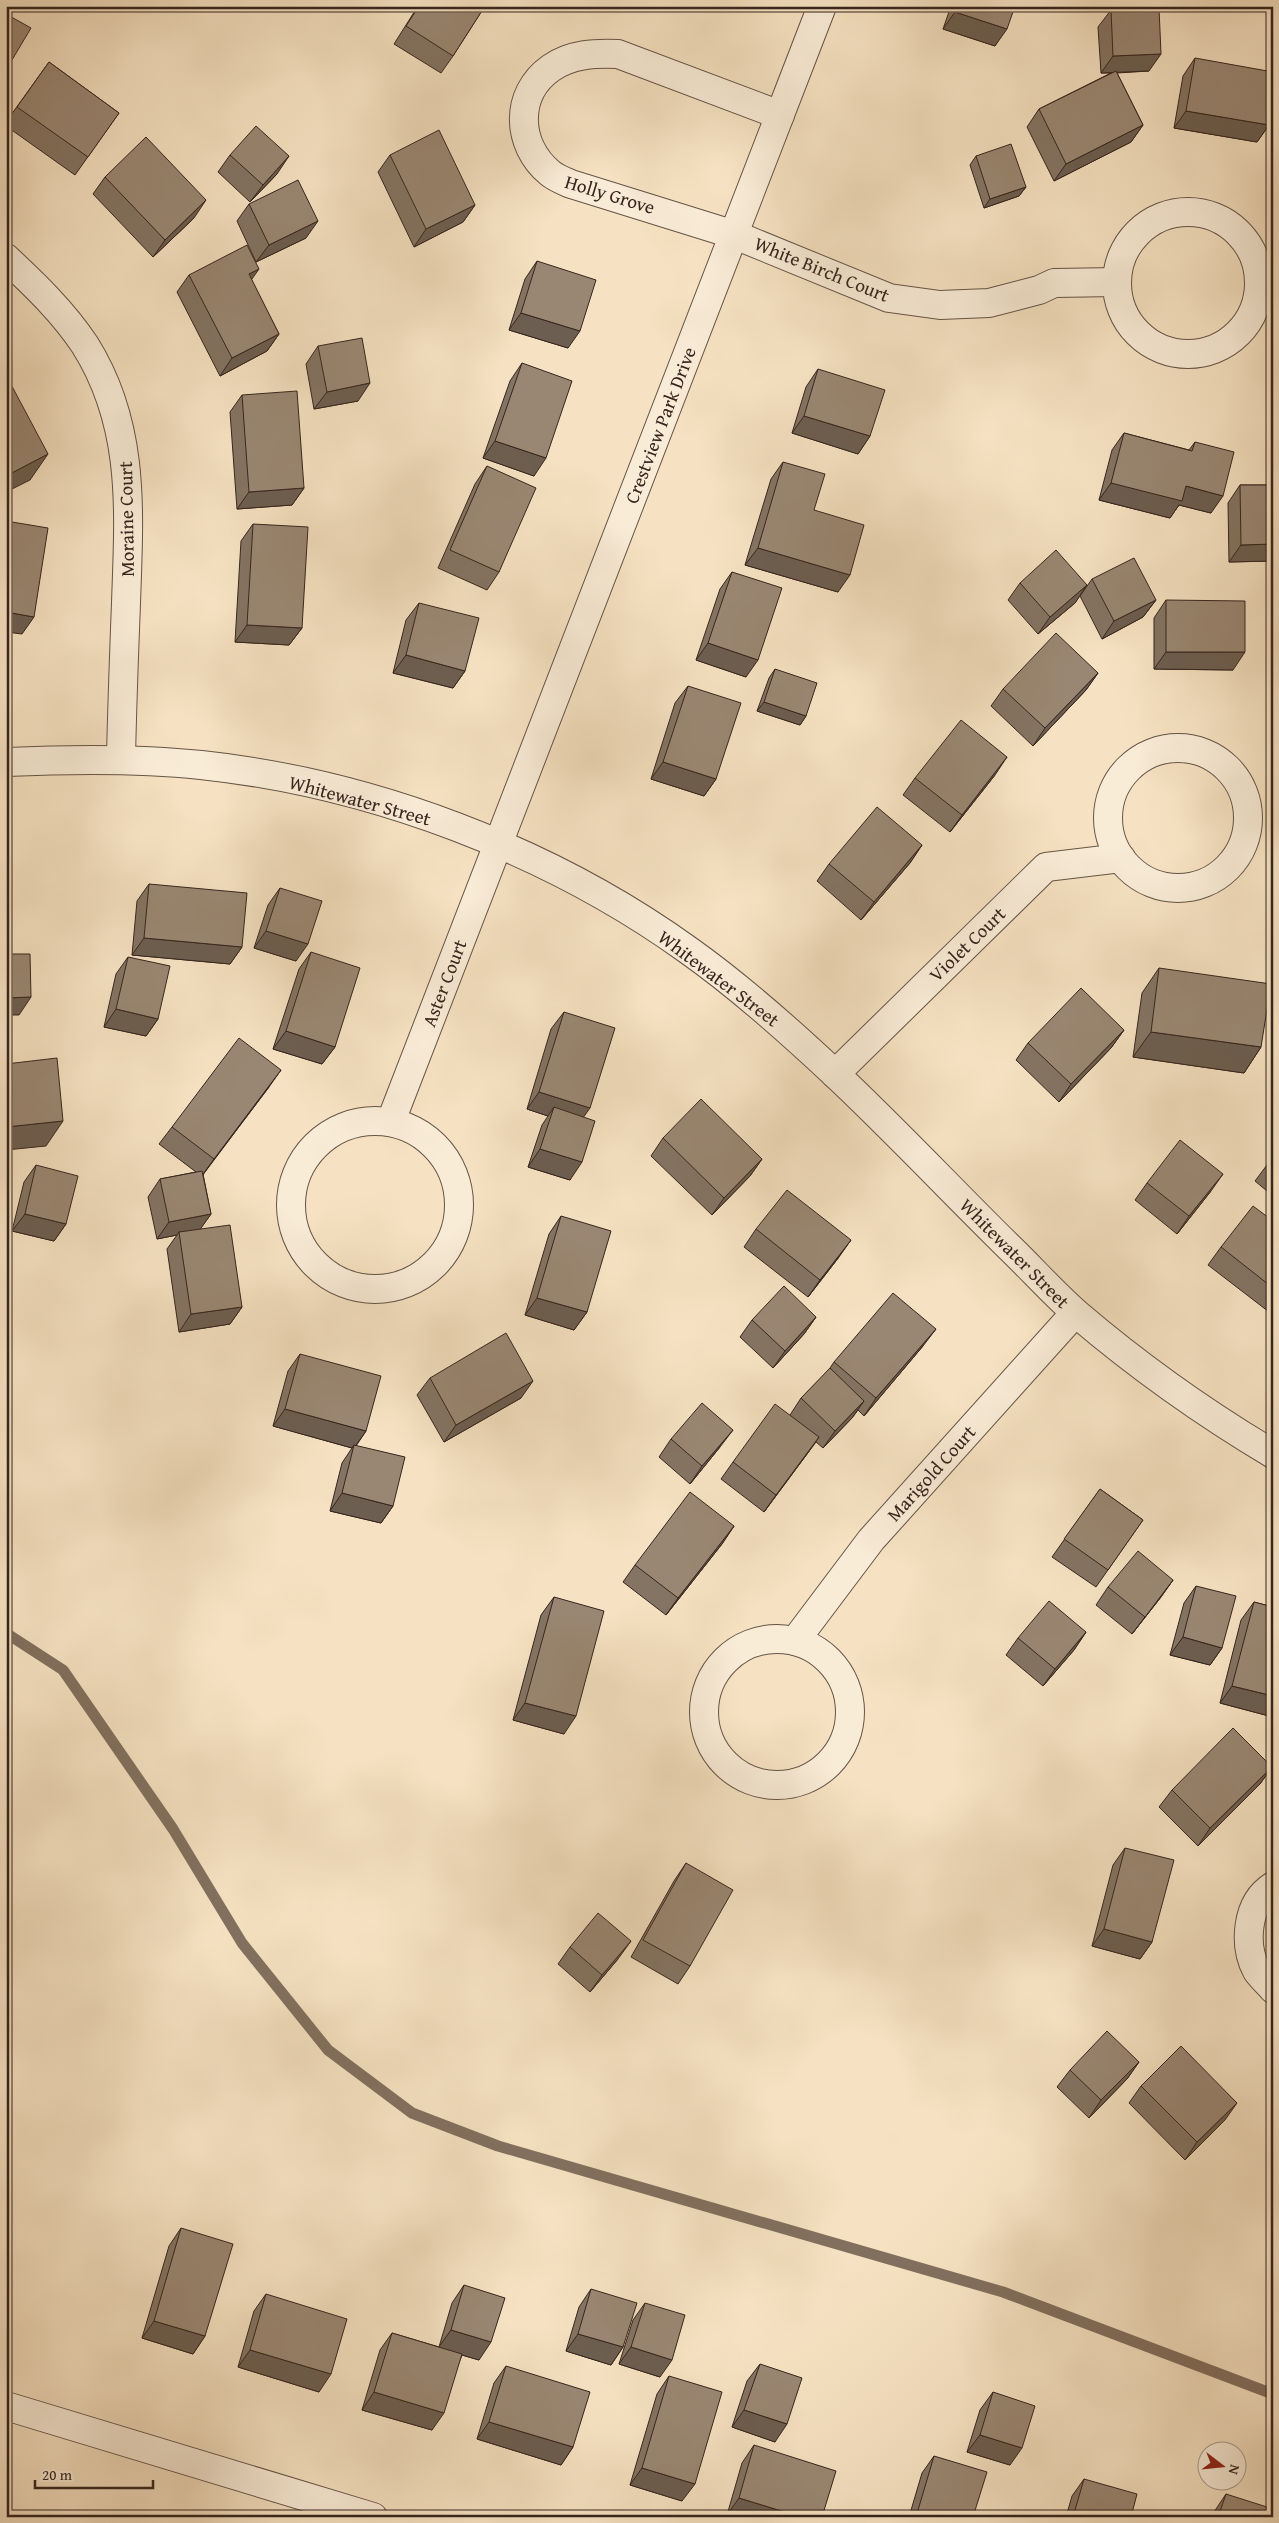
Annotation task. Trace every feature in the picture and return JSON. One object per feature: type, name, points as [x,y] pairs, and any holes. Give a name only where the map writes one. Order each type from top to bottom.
[{"type":"street","name":"Crestview Park Drive","points":[[498,844],[822,6]]},
{"type":"street","name":"Holly Grove","points":[[735,235],[571,184],[551,174],[533,153],[523,128],[523,109],[532,85],[551,68],[570,59],[593,53],[618,54],[780,115]]},
{"type":"street","points":[[1190,212],[1212,216],[1232,227],[1247,243],[1256,264],[1259,286],[1254,310],[1241,331],[1221,346],[1198,354],[1174,353],[1150,344],[1132,328],[1120,306],[1117,282],[1120,260],[1132,240],[1148,224],[1168,214],[1190,212]]},
{"type":"street","name":"White Birch Court","points":[[735,235],[889,298],[940,305],[989,303],[1039,290],[1054,283],[1117,282]]},
{"type":"street","name":"Moraine Court","points":[[6,258],[54,303],[85,346],[109,395],[125,450],[130,508],[121,759]]},
{"type":"street","points":[[1170,748],[1194,749],[1216,758],[1233,774],[1244,794],[1248,823],[1245,838],[1236,858],[1220,874],[1200,884],[1178,888],[1156,885],[1136,874],[1121,858],[1111,836],[1108,813],[1114,789],[1128,769],[1147,755],[1170,748]]},
{"type":"street","name":"Whitewater Street","points":[[6,762],[121,759],[203,765],[298,780],[405,808],[498,844],[594,891],[687,949],[762,1007],[835,1074],[1075,1313],[1167,1385],[1273,1454]]},
{"type":"street","name":"Aster Court","points":[[391,1121],[498,844]]},
{"type":"street","name":"Violet Court","points":[[835,1074],[1046,867],[1121,858]]},
{"type":"street","points":[[364,1121],[391,1121],[418,1132],[440,1150],[454,1174],[460,1203],[456,1231],[443,1257],[422,1276],[395,1288],[367,1290],[340,1283],[318,1268],[301,1246],[292,1221],[292,1193],[300,1167],[316,1145],[338,1129],[364,1121]]},
{"type":"street","name":"Marigold Court","points":[[795,1641],[871,1540],[1075,1313]]},
{"type":"street","points":[[774,1639],[795,1641],[817,1651],[835,1667],[846,1689],[850,1713],[846,1737],[834,1758],[816,1774],[794,1784],[770,1785],[746,1779],[728,1768],[714,1751],[706,1731],[704,1709],[708,1688],[718,1668],[733,1653],[752,1643],[774,1639]]},
{"type":"street","points":[[1273,1886],[1256,1905],[1249,1927],[1250,1950],[1258,1972],[1273,1989]]},
{"type":"street","points":[[6,2406],[373,2517]]},
{"type":"building","points":[[419,6],[485,6],[453,56],[406,26]]},
{"type":"building","points":[[957,6],[1015,6],[1007,29],[955,12]]},
{"type":"building","points":[[1159,8],[1161,54],[1113,56],[1111,10]]},
{"type":"building","points":[[6,14],[31,28],[6,70]]},
{"type":"building","points":[[1195,58],[1273,72],[1273,101],[1269,125],[1186,111]]},
{"type":"building","points":[[49,62],[119,113],[88,157],[17,107]]},
{"type":"building","points":[[1116,71],[1143,125],[1066,164],[1039,109]]},
{"type":"building","points":[[256,126],[289,156],[263,185],[230,155]]},
{"type":"building","points":[[439,130],[475,205],[426,229],[390,155]]},
{"type":"building","points":[[146,137],[206,200],[165,240],[105,177]]},
{"type":"building","points":[[1011,144],[1026,187],[990,199],[976,156]]},
{"type":"building","points":[[298,180],[318,221],[269,245],[249,204]]},
{"type":"building","points":[[247,245],[259,269],[249,274],[279,334],[232,358],[189,275]]},
{"type":"building","points":[[537,261],[596,280],[580,331],[521,313]]},
{"type":"building","points":[[362,338],[370,383],[327,392],[318,346]]},
{"type":"building","points":[[522,363],[572,381],[546,458],[495,441]]},
{"type":"building","points":[[818,369],[885,390],[870,436],[804,416]]},
{"type":"building","points":[[6,375],[48,454],[6,476]]},
{"type":"building","points":[[297,391],[304,488],[249,492],[242,395]]},
{"type":"building","points":[[1124,433],[1192,451],[1195,442],[1234,452],[1223,496],[1186,486],[1182,501],[1111,483]]},
{"type":"building","points":[[783,462],[825,474],[814,510],[864,525],[850,575],[758,548]]},
{"type":"building","points":[[487,466],[536,488],[499,572],[450,550]]},
{"type":"building","points":[[1240,485],[1273,485],[1273,544],[1241,545]]},
{"type":"building","points":[[6,521],[48,528],[34,617],[6,612]]},
{"type":"building","points":[[253,524],[308,527],[302,628],[247,625]]},
{"type":"building","points":[[1056,550],[1087,585],[1050,617],[1020,583]]},
{"type":"building","points":[[1134,558],[1156,600],[1114,621],[1092,579]]},
{"type":"building","points":[[732,572],[782,588],[758,660],[708,643]]},
{"type":"building","points":[[1166,600],[1245,601],[1245,652],[1166,652]]},
{"type":"building","points":[[419,603],[479,618],[465,671],[406,655]]},
{"type":"building","points":[[1056,633],[1098,673],[1045,728],[1003,689]]},
{"type":"building","points":[[775,669],[817,683],[806,716],[764,702]]},
{"type":"building","points":[[688,686],[741,703],[716,779],[663,762]]},
{"type":"building","points":[[961,720],[1007,757],[962,815],[915,778]]},
{"type":"building","points":[[877,807],[922,845],[874,902],[829,864]]},
{"type":"building","points":[[149,884],[247,893],[242,947],[144,938]]},
{"type":"building","points":[[280,888],[322,901],[308,944],[266,931]]},
{"type":"building","points":[[311,952],[360,968],[335,1047],[286,1031]]},
{"type":"building","points":[[6,954],[30,954],[31,997],[6,998]]},
{"type":"building","points":[[128,957],[170,966],[158,1019],[116,1009]]},
{"type":"building","points":[[1159,968],[1271,984],[1261,1047],[1151,1032]]},
{"type":"building","points":[[1081,988],[1124,1030],[1071,1084],[1028,1043]]},
{"type":"building","points":[[564,1012],[615,1028],[590,1108],[539,1092]]},
{"type":"building","points":[[239,1038],[281,1070],[214,1159],[172,1127]]},
{"type":"building","points":[[57,1058],[63,1121],[6,1127],[6,1064]]},
{"type":"building","points":[[701,1099],[762,1159],[724,1198],[663,1138]]},
{"type":"building","points":[[554,1107],[595,1121],[582,1162],[540,1149]]},
{"type":"building","points":[[1180,1140],[1223,1174],[1189,1216],[1147,1183]]},
{"type":"building","points":[[1273,1157],[1273,1169],[1267,1164]]},
{"type":"building","points":[[36,1165],[78,1176],[66,1224],[25,1214]]},
{"type":"building","points":[[202,1171],[211,1214],[169,1222],[160,1179]]},
{"type":"building","points":[[787,1190],[851,1240],[820,1280],[756,1229]]},
{"type":"building","points":[[1253,1206],[1273,1221],[1273,1288],[1221,1247]]},
{"type":"building","points":[[561,1216],[611,1231],[587,1312],[537,1298]]},
{"type":"building","points":[[230,1225],[242,1307],[191,1314],[179,1232]]},
{"type":"building","points":[[784,1286],[816,1317],[785,1351],[752,1320]]},
{"type":"building","points":[[893,1293],[936,1329],[876,1398],[834,1362]]},
{"type":"building","points":[[506,1333],[533,1381],[456,1425],[430,1378]]},
{"type":"building","points":[[300,1354],[381,1376],[366,1431],[285,1409]]},
{"type":"building","points":[[830,1368],[864,1401],[835,1431],[801,1398]]},
{"type":"building","points":[[702,1403],[733,1430],[702,1466],[671,1439]]},
{"type":"building","points":[[775,1404],[819,1437],[776,1495],[733,1462]]},
{"type":"building","points":[[354,1445],[405,1457],[393,1506],[342,1493]]},
{"type":"building","points":[[1100,1489],[1143,1520],[1108,1570],[1064,1539]]},
{"type":"building","points":[[690,1492],[734,1526],[678,1598],[635,1565]]},
{"type":"building","points":[[1138,1551],[1173,1580],[1145,1617],[1108,1587]]},
{"type":"building","points":[[1196,1586],[1236,1596],[1222,1648],[1183,1637]]},
{"type":"building","points":[[554,1597],[604,1611],[576,1716],[525,1703]]},
{"type":"building","points":[[1049,1601],[1086,1632],[1055,1669],[1018,1638]]},
{"type":"building","points":[[1254,1602],[1273,1607],[1273,1696],[1232,1686]]},
{"type":"building","points":[[1233,1728],[1272,1767],[1210,1828],[1172,1790]]},
{"type":"building","points":[[1125,1848],[1174,1860],[1152,1942],[1104,1929]]},
{"type":"building","points":[[686,1863],[733,1890],[690,1966],[643,1940]]},
{"type":"building","points":[[598,1913],[631,1941],[602,1975],[570,1947]]},
{"type":"building","points":[[1107,2031],[1139,2062],[1101,2100],[1070,2070]]},
{"type":"building","points":[[1181,2046],[1237,2103],[1197,2142],[1141,2086]]},
{"type":"building","points":[[181,2228],[233,2244],[205,2336],[154,2321]]},
{"type":"building","points":[[464,2285],[505,2298],[491,2342],[451,2330]]},
{"type":"building","points":[[591,2289],[637,2303],[623,2347],[578,2334]]},
{"type":"building","points":[[266,2294],[347,2319],[331,2374],[250,2350]]},
{"type":"building","points":[[645,2303],[685,2315],[672,2360],[631,2347]]},
{"type":"building","points":[[392,2333],[462,2354],[444,2413],[374,2392]]},
{"type":"building","points":[[760,2364],[802,2378],[787,2424],[744,2410]]},
{"type":"building","points":[[506,2366],[590,2392],[573,2447],[489,2422]]},
{"type":"building","points":[[669,2376],[722,2392],[695,2484],[642,2468]]},
{"type":"building","points":[[993,2392],[1035,2406],[1022,2448],[980,2435]]},
{"type":"building","points":[[754,2445],[836,2471],[822,2517],[801,2517],[739,2498]]},
{"type":"building","points":[[934,2456],[987,2472],[973,2517],[916,2517]]},
{"type":"building","points":[[1084,2479],[1137,2494],[1131,2517],[1073,2517]]},
{"type":"building","points":[[1226,2494],[1267,2507],[1264,2517],[1218,2517]]},
{"type":"waterway","points":[[6,1633],[63,1670],[173,1829],[242,1943],[328,2050],[412,2113],[498,2146],[1003,2292],[1273,2394]]}]
